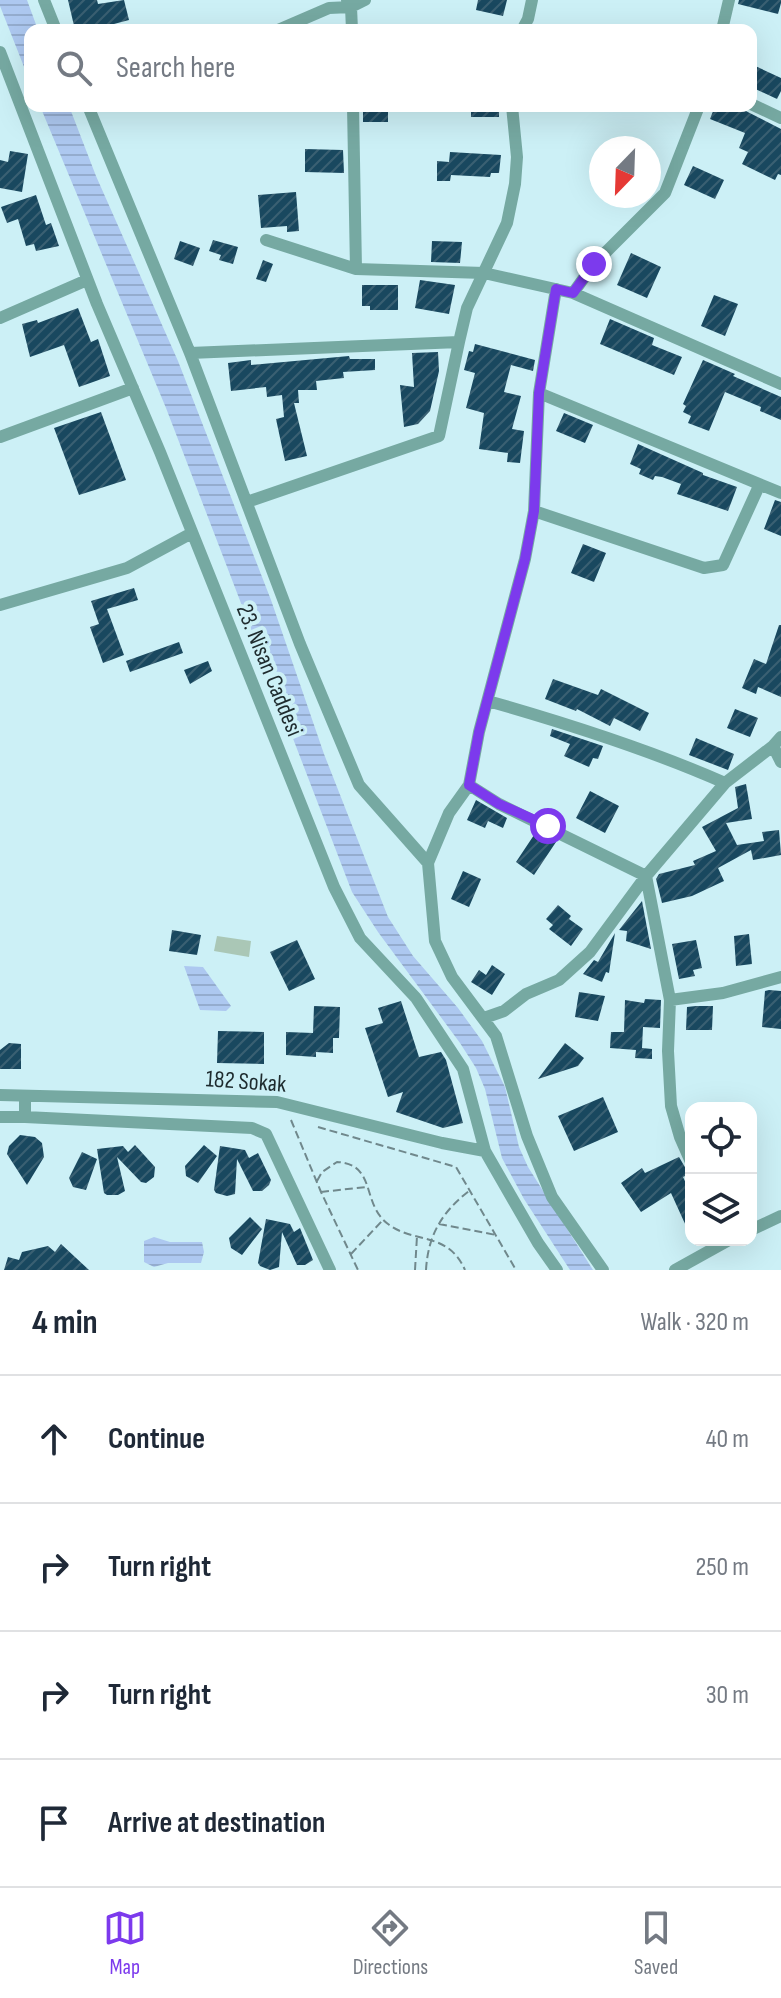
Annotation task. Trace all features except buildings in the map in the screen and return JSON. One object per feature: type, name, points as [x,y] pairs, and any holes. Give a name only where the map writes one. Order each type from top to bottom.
[{"type":"street","points":[[44,0],[54,24]]},
{"type":"street","points":[[292,24],[329,8],[365,0]]},
{"type":"street","points":[[525,24],[532,0]]},
{"type":"street","points":[[723,24],[729,0]]},
{"type":"street","points":[[349,3],[351,24]]},
{"type":"street","name":"23. Nisan Caddesi","points":[[0,52],[87,280],[334,887],[360,938],[416,998],[463,1069],[485,1151],[557,1270]]},
{"type":"street","points":[[757,107],[781,118]]},
{"type":"street","points":[[90,112],[190,353],[300,644],[359,785],[428,863]]},
{"type":"street","points":[[353,112],[356,269]]},
{"type":"street","points":[[247,502],[439,436],[467,308],[507,223],[517,157],[513,112]]},
{"type":"street","points":[[573,293],[594,264],[665,193],[697,112]]},
{"type":"street","points":[[266,240],[356,269],[484,273],[573,293],[781,384]]},
{"type":"street","points":[[0,318],[87,280]]},
{"type":"street","points":[[556,289],[539,393],[534,511],[525,559],[469,785],[449,813],[428,863],[435,941],[452,977],[496,1036],[527,1136],[552,1197],[603,1270]]},
{"type":"street","points":[[190,353],[459,342]]},
{"type":"street","points":[[0,437],[133,388]]},
{"type":"street","points":[[539,393],[781,493]]},
{"type":"street","points":[[534,511],[704,568],[723,565],[759,486]]},
{"type":"street","points":[[0,605],[127,568],[192,533]]},
{"type":"street","points":[[488,701],[560,721],[673,760],[725,783]]},
{"type":"street","points":[[484,1018],[504,1011],[526,994],[559,980],[590,952],[646,876],[725,783],[777,741],[781,762]]},
{"type":"street","points":[[469,785],[499,804],[646,876]]},
{"type":"street","points":[[646,876],[670,1000],[668,1051],[671,1106],[685,1148]]},
{"type":"street","points":[[670,1000],[723,993],[781,977]]},
{"type":"street","name":"182 Sokak","points":[[0,1095],[277,1102],[485,1151]]},
{"type":"street","points":[[25,1096],[25,1117]]},
{"type":"street","points":[[0,1117],[252,1128],[266,1134],[330,1270]]},
{"type":"street","points":[[757,1227],[781,1216]]},
{"type":"street","points":[[675,1270],[717,1246]]},
{"type":"path","points":[[291,1118],[358,1270]]},
{"type":"path","points":[[306,1123],[456,1167],[515,1268],[509,1270]]},
{"type":"path","points":[[317,1181],[328,1166],[346,1162],[362,1173],[376,1211],[383,1220],[400,1231],[431,1239],[449,1249],[465,1270]]},
{"type":"path","points":[[321,1192],[367,1187]]},
{"type":"path","points":[[426,1270],[431,1239],[438,1224],[448,1209],[469,1191]]},
{"type":"path","points":[[351,1254],[383,1220]]},
{"type":"path","points":[[438,1224],[497,1235]]},
{"type":"path","points":[[415,1270],[417,1235]]},
{"type":"green space","points":[[217,936],[251,941],[249,957],[214,951]]},
{"type":"water","points":[[0,0],[27,0],[36,24],[24,24],[24,67]]},
{"type":"water","points":[[43,112],[71,112],[96,176],[178,361],[271,600],[324,754],[388,917],[413,956],[482,1041],[505,1087],[519,1147],[528,1167],[593,1270],[570,1270],[524,1199],[502,1158],[485,1089],[476,1068],[352,892],[166,408]]},
{"type":"water","points":[[184,966],[203,967],[231,1006],[226,1011],[200,1010]]},
{"type":"water","points":[[154,1237],[170,1242],[202,1242],[204,1252],[201,1263],[168,1263],[154,1267],[144,1262],[144,1241]]},
{"type":"route","points":[[548,826],[499,804],[469,785],[479,732],[525,559],[534,511],[539,393],[556,289],[573,293],[594,264]]}]
